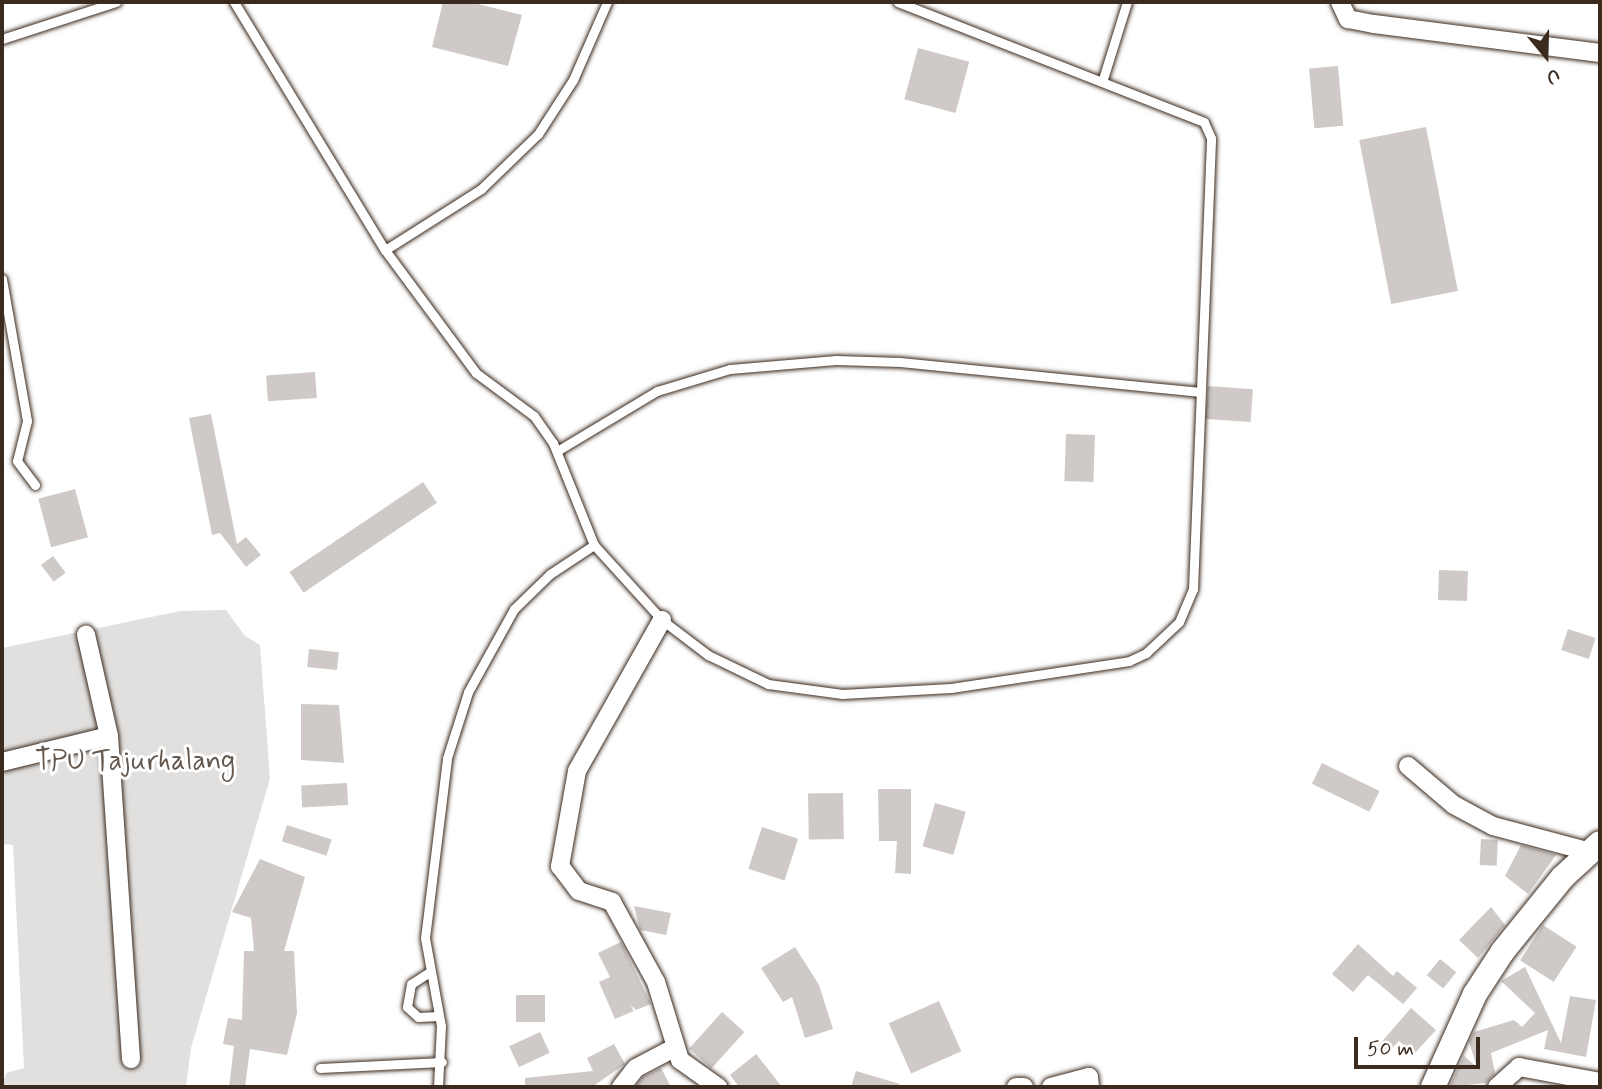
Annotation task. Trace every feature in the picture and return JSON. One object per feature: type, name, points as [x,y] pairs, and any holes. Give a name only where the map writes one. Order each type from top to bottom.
[{"type":"street","points":[[1340,2],[1348,19],[1600,53]]},
{"type":"street","points":[[662,620],[577,771],[560,866],[579,891],[612,902],[656,982],[674,1048],[688,1068],[718,1087]]},
{"type":"street","points":[[86,635],[110,736],[131,1059]]},
{"type":"street","points":[[2,762],[110,736]]},
{"type":"street","points":[[1408,766],[1454,805],[1493,825],[1594,847],[1475,994],[1433,1087]]},
{"type":"street","points":[[621,1087],[636,1069],[674,1048]]},
{"type":"street","points":[[1497,1087],[1519,1067],[1600,1082]]},
{"type":"street","points":[[1051,1087],[1089,1077],[1090,1087]]},
{"type":"street","points":[[1016,1087],[1024,1087]]},
{"type":"lane","points":[[2,39],[116,2]]},
{"type":"lane","points":[[234,2],[385,250],[476,373],[534,416],[557,451],[594,545],[662,620],[732,670],[768,684],[842,694],[951,688],[1129,660],[1146,653],[1179,622],[1193,589],[1198,392],[1211,138],[1204,122],[1103,79],[898,2]]},
{"type":"lane","points":[[385,250],[481,188],[538,134],[573,80],[607,2]]},
{"type":"lane","points":[[1103,79],[1127,2]]},
{"type":"lane","points":[[2,279],[27,421],[17,461],[35,485]]},
{"type":"lane","points":[[557,451],[657,391],[730,369],[836,360],[900,362],[1198,392]]},
{"type":"lane","points":[[438,1087],[442,1062],[439,1016],[428,973],[425,938],[441,791],[468,692],[514,608],[550,574],[594,545]]},
{"type":"lane","points":[[428,973],[411,984],[405,999],[418,1017],[439,1016]]},
{"type":"lane","points":[[320,1068],[442,1062]]},
{"type":"green space","name":"TPU Tajurhalang","points":[[226,610],[245,636],[260,645],[270,779],[191,1048],[186,1087],[2,1087],[6,1073],[24,1068],[13,845],[2,844],[2,648],[180,611]]},
{"type":"building","points":[[443,2],[470,2],[522,15],[508,66],[432,47]]},
{"type":"building","points":[[918,48],[969,62],[955,113],[904,99]]},
{"type":"building","points":[[1338,66],[1343,126],[1314,128],[1309,69]]},
{"type":"building","points":[[1426,127],[1458,291],[1391,304],[1359,140]]},
{"type":"building","points":[[315,372],[317,398],[268,401],[266,375]]},
{"type":"building","points":[[1208,386],[1253,389],[1251,422],[1206,419]]},
{"type":"building","points":[[211,414],[237,544],[246,537],[261,555],[246,567],[220,533],[212,535],[189,418]]},
{"type":"building","points":[[1066,434],[1095,435],[1093,482],[1064,481]]},
{"type":"building","points":[[423,482],[437,503],[304,593],[290,572]]},
{"type":"building","points":[[75,489],[88,537],[51,547],[38,499]]},
{"type":"building","points":[[53,556],[66,573],[54,582],[41,565]]},
{"type":"building","points":[[1439,570],[1468,571],[1467,601],[1438,600]]},
{"type":"building","points":[[1568,629],[1596,638],[1589,659],[1561,650]]},
{"type":"building","points":[[309,649],[339,652],[337,670],[307,667]]},
{"type":"building","points":[[301,704],[339,705],[344,763],[301,760]]},
{"type":"building","points":[[1322,763],[1380,791],[1369,812],[1312,784]]},
{"type":"building","points":[[347,783],[348,805],[302,807],[301,785]]},
{"type":"building","points":[[878,789],[911,789],[911,874],[895,873],[897,841],[879,841]]},
{"type":"building","points":[[843,793],[844,839],[809,840],[808,794]]},
{"type":"building","points":[[935,803],[966,812],[953,855],[923,846]]},
{"type":"building","points":[[287,825],[332,840],[326,856],[282,841]]},
{"type":"building","points":[[762,827],[798,839],[785,881],[748,869]]},
{"type":"building","points":[[1481,839],[1498,840],[1497,866],[1480,865]]},
{"type":"building","points":[[1521,845],[1556,855],[1528,894],[1505,876]]},
{"type":"building","points":[[260,859],[305,877],[284,951],[294,951],[297,1013],[287,1055],[250,1049],[245,1087],[229,1087],[234,1046],[223,1044],[228,1018],[242,1020],[244,951],[254,951],[251,918],[232,912]]},
{"type":"building","points":[[634,906],[671,913],[666,935],[640,930]]},
{"type":"building","points":[[1491,907],[1505,925],[1478,958],[1459,940]]},
{"type":"building","points":[[1543,925],[1577,947],[1554,982],[1520,960]]},
{"type":"building","points":[[621,942],[651,1004],[636,1010],[630,1005],[634,1011],[615,1019],[599,982],[610,977],[598,953]]},
{"type":"building","points":[[1358,944],[1393,976],[1397,971],[1417,988],[1403,1004],[1368,975],[1353,992],[1332,974]]},
{"type":"building","points":[[795,947],[819,985],[833,1029],[805,1038],[792,997],[783,1002],[761,968]]},
{"type":"building","points":[[1440,959],[1456,972],[1443,989],[1427,975]]},
{"type":"building","points":[[1525,967],[1561,1043],[1570,996],[1596,1000],[1586,1057],[1544,1049],[1548,1030],[1491,1053],[1495,1073],[1486,1083],[1449,1087],[1464,1056],[1477,1067],[1469,1042],[1474,1032],[1514,1020],[1522,1027],[1535,1013],[1501,981]]},
{"type":"building","points":[[516,995],[545,995],[545,1022],[516,1022]]},
{"type":"building","points":[[939,1001],[961,1051],[911,1074],[889,1023]]},
{"type":"building","points":[[1411,1008],[1436,1030],[1414,1054],[1399,1041],[1386,1054],[1378,1046]]},
{"type":"building","points":[[722,1012],[744,1032],[712,1068],[689,1048]]},
{"type":"building","points":[[540,1032],[550,1053],[519,1067],[509,1046]]},
{"type":"building","points":[[614,1044],[625,1064],[592,1087],[525,1087],[525,1078],[593,1071],[587,1058]]},
{"type":"building","points":[[756,1054],[782,1087],[739,1087],[730,1075]]},
{"type":"building","points":[[661,1068],[671,1087],[635,1087],[643,1077]]},
{"type":"building","points":[[856,1071],[900,1084],[899,1087],[851,1087]]}]
